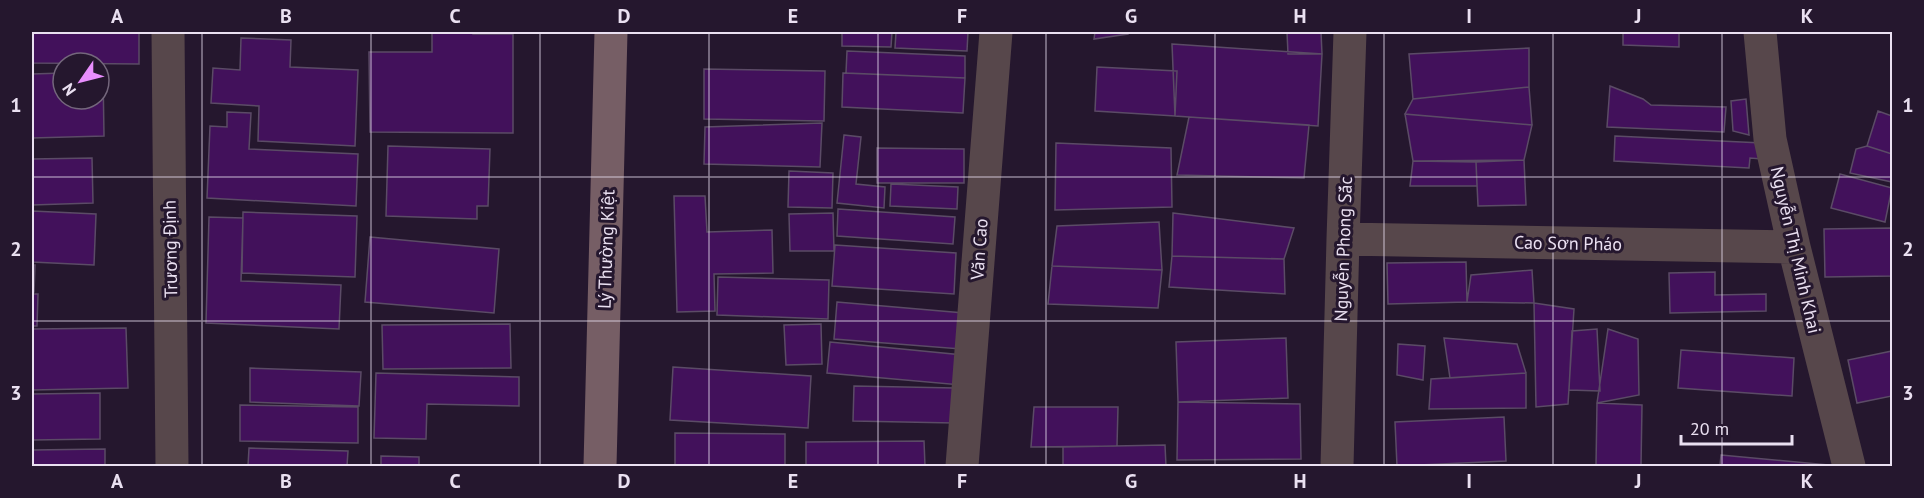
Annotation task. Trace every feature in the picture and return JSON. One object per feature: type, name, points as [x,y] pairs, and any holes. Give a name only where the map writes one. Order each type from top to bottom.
[{"type":"street","name":"Trương Định","points":[[168,32],[172,466]]},
{"type":"street","name":"Lý Thường Kiệt","points":[[600,466],[611,32]]},
{"type":"street","name":"Văn Cao","points":[[962,466],[996,32]]},
{"type":"street","name":"Nguyễn Phong Sắc","points":[[1337,466],[1350,32]]},
{"type":"street","name":"Nguyễn Thị Minh Khai","points":[[1760,32],[1770,139],[1794,248],[1849,466]]},
{"type":"street","name":"Cao Sơn Pháo","points":[[1342,239],[1794,248]]},
{"type":"building","points":[[32,32],[139,32],[139,64],[111,64],[111,51],[51,51],[51,63],[32,63]]},
{"type":"building","points":[[432,32],[513,34],[513,133],[370,132],[369,52],[432,52]]},
{"type":"building","points":[[842,32],[892,32],[891,47],[842,46]]},
{"type":"building","points":[[896,32],[968,32],[967,51],[895,48]]},
{"type":"building","points":[[1095,32],[1128,32],[1128,34],[1094,39]]},
{"type":"building","points":[[1287,32],[1321,32],[1322,54],[1288,54]]},
{"type":"building","points":[[1623,32],[1679,32],[1679,47],[1623,45]]},
{"type":"building","points":[[241,38],[291,40],[290,67],[358,70],[355,146],[258,141],[259,106],[211,103],[213,68],[240,70]]},
{"type":"building","points":[[1172,44],[1322,54],[1318,126],[1175,116]]},
{"type":"building","points":[[1529,48],[1529,87],[1413,99],[1409,54]]},
{"type":"building","points":[[847,51],[965,56],[965,78],[846,73]]},
{"type":"building","points":[[1097,67],[1177,71],[1175,116],[1095,111]]},
{"type":"building","points":[[704,69],[825,71],[824,121],[704,119]]},
{"type":"building","points":[[51,73],[51,111],[104,111],[104,136],[32,138],[32,74]]},
{"type":"building","points":[[843,73],[965,78],[963,113],[842,107]]},
{"type":"building","points":[[1610,86],[1643,99],[1651,105],[1726,107],[1724,132],[1607,127]]},
{"type":"building","points":[[1529,87],[1532,125],[1405,114],[1413,99]]},
{"type":"building","points":[[1746,99],[1749,135],[1733,131],[1731,101]]},
{"type":"building","points":[[1878,111],[1892,116],[1892,154],[1867,146]]},
{"type":"building","points":[[227,112],[251,113],[249,149],[358,154],[356,206],[207,198],[210,126],[227,127]]},
{"type":"building","points":[[1405,114],[1532,125],[1524,160],[1413,161]]},
{"type":"building","points":[[1189,117],[1309,125],[1304,178],[1177,175]]},
{"type":"building","points":[[822,123],[820,167],[704,164],[705,127]]},
{"type":"building","points":[[844,135],[861,137],[856,184],[885,187],[884,208],[837,203]]},
{"type":"building","points":[[1615,136],[1762,143],[1762,159],[1750,158],[1749,168],[1614,161]]},
{"type":"building","points":[[1056,143],[1171,148],[1172,207],[1055,210]]},
{"type":"building","points":[[388,146],[490,149],[488,206],[477,206],[477,219],[386,216]]},
{"type":"building","points":[[1867,146],[1892,154],[1892,182],[1850,173],[1856,149]]},
{"type":"building","points":[[877,148],[964,149],[964,183],[877,183]]},
{"type":"building","points":[[92,158],[93,203],[32,205],[32,159]]},
{"type":"building","points":[[1524,160],[1526,205],[1478,206],[1476,162]]},
{"type":"building","points":[[1413,161],[1476,162],[1477,186],[1410,186]]},
{"type":"building","points":[[789,171],[833,173],[832,208],[788,207]]},
{"type":"building","points":[[1840,174],[1892,188],[1885,222],[1831,208]]},
{"type":"building","points":[[891,184],[958,187],[957,209],[890,206]]},
{"type":"building","points":[[674,196],[705,196],[707,232],[772,230],[773,273],[714,274],[715,311],[677,312]]},
{"type":"building","points":[[838,209],[955,217],[953,244],[837,236]]},
{"type":"building","points":[[32,211],[96,214],[94,265],[32,262]]},
{"type":"building","points":[[243,212],[357,216],[355,277],[242,273]]},
{"type":"building","points":[[833,213],[834,251],[790,251],[789,214]]},
{"type":"building","points":[[1173,213],[1294,228],[1284,259],[1172,256]]},
{"type":"building","points":[[209,217],[243,218],[241,281],[341,285],[339,329],[206,323]]},
{"type":"building","points":[[1159,222],[1162,270],[1052,266],[1057,226]]},
{"type":"building","points":[[1892,228],[1892,276],[1825,277],[1824,229]]},
{"type":"building","points":[[370,237],[499,249],[494,313],[365,302]]},
{"type":"building","points":[[835,245],[956,253],[954,294],[832,286]]},
{"type":"building","points":[[1172,256],[1284,259],[1285,294],[1169,287]]},
{"type":"building","points":[[1466,262],[1467,302],[1388,304],[1387,263]]},
{"type":"building","points":[[32,265],[35,265],[34,292],[32,292]]},
{"type":"building","points":[[1052,266],[1162,270],[1158,308],[1048,304]]},
{"type":"building","points":[[1532,270],[1534,303],[1467,302],[1471,275]]},
{"type":"building","points":[[1715,272],[1715,295],[1766,294],[1766,311],[1670,313],[1669,273]]},
{"type":"building","points":[[718,277],[829,280],[828,319],[717,315]]},
{"type":"building","points":[[32,294],[38,294],[37,326],[32,326]]},
{"type":"building","points":[[837,302],[964,313],[961,349],[834,339]]},
{"type":"building","points":[[1534,303],[1574,309],[1568,404],[1536,407]]},
{"type":"building","points":[[510,324],[511,368],[383,369],[382,325]]},
{"type":"building","points":[[821,324],[822,364],[786,365],[784,325]]},
{"type":"building","points":[[126,328],[128,388],[32,390],[32,329]]},
{"type":"building","points":[[1597,329],[1600,391],[1569,390],[1572,331]]},
{"type":"building","points":[[1608,329],[1638,339],[1639,395],[1597,403]]},
{"type":"building","points":[[1286,338],[1288,398],[1178,402],[1176,342]]},
{"type":"building","points":[[1444,338],[1517,344],[1526,373],[1450,378]]},
{"type":"building","points":[[830,342],[963,355],[961,385],[827,373]]},
{"type":"building","points":[[1398,344],[1425,346],[1423,380],[1397,375]]},
{"type":"building","points":[[1681,350],[1794,358],[1792,396],[1678,388]]},
{"type":"building","points":[[1892,351],[1892,396],[1857,403],[1848,360]]},
{"type":"building","points":[[673,367],[811,376],[808,428],[670,420]]},
{"type":"building","points":[[250,368],[361,372],[359,406],[250,402]]},
{"type":"building","points":[[376,373],[519,377],[519,406],[427,404],[426,439],[374,438]]},
{"type":"building","points":[[1526,373],[1526,408],[1429,409],[1431,379]]},
{"type":"building","points":[[854,386],[955,388],[954,423],[853,421]]},
{"type":"building","points":[[100,393],[100,439],[32,440],[32,394]]},
{"type":"building","points":[[1178,402],[1300,404],[1301,459],[1177,460]]},
{"type":"building","points":[[1597,403],[1642,405],[1641,466],[1596,466]]},
{"type":"building","points":[[240,405],[358,407],[358,443],[240,441]]},
{"type":"building","points":[[1034,407],[1118,407],[1117,446],[1031,447]]},
{"type":"building","points":[[1504,417],[1506,461],[1397,466],[1395,422]]},
{"type":"building","points":[[675,433],[785,434],[785,466],[675,466]]},
{"type":"building","points":[[924,441],[925,466],[806,466],[806,442]]},
{"type":"building","points":[[1165,445],[1166,466],[1063,466],[1063,447]]},
{"type":"building","points":[[249,448],[348,451],[347,466],[248,466]]},
{"type":"building","points":[[105,449],[105,466],[32,466],[32,450]]},
{"type":"building","points":[[1721,455],[1828,465],[1828,466],[1720,466]]},
{"type":"building","points":[[381,456],[419,457],[419,466],[381,466]]}]
